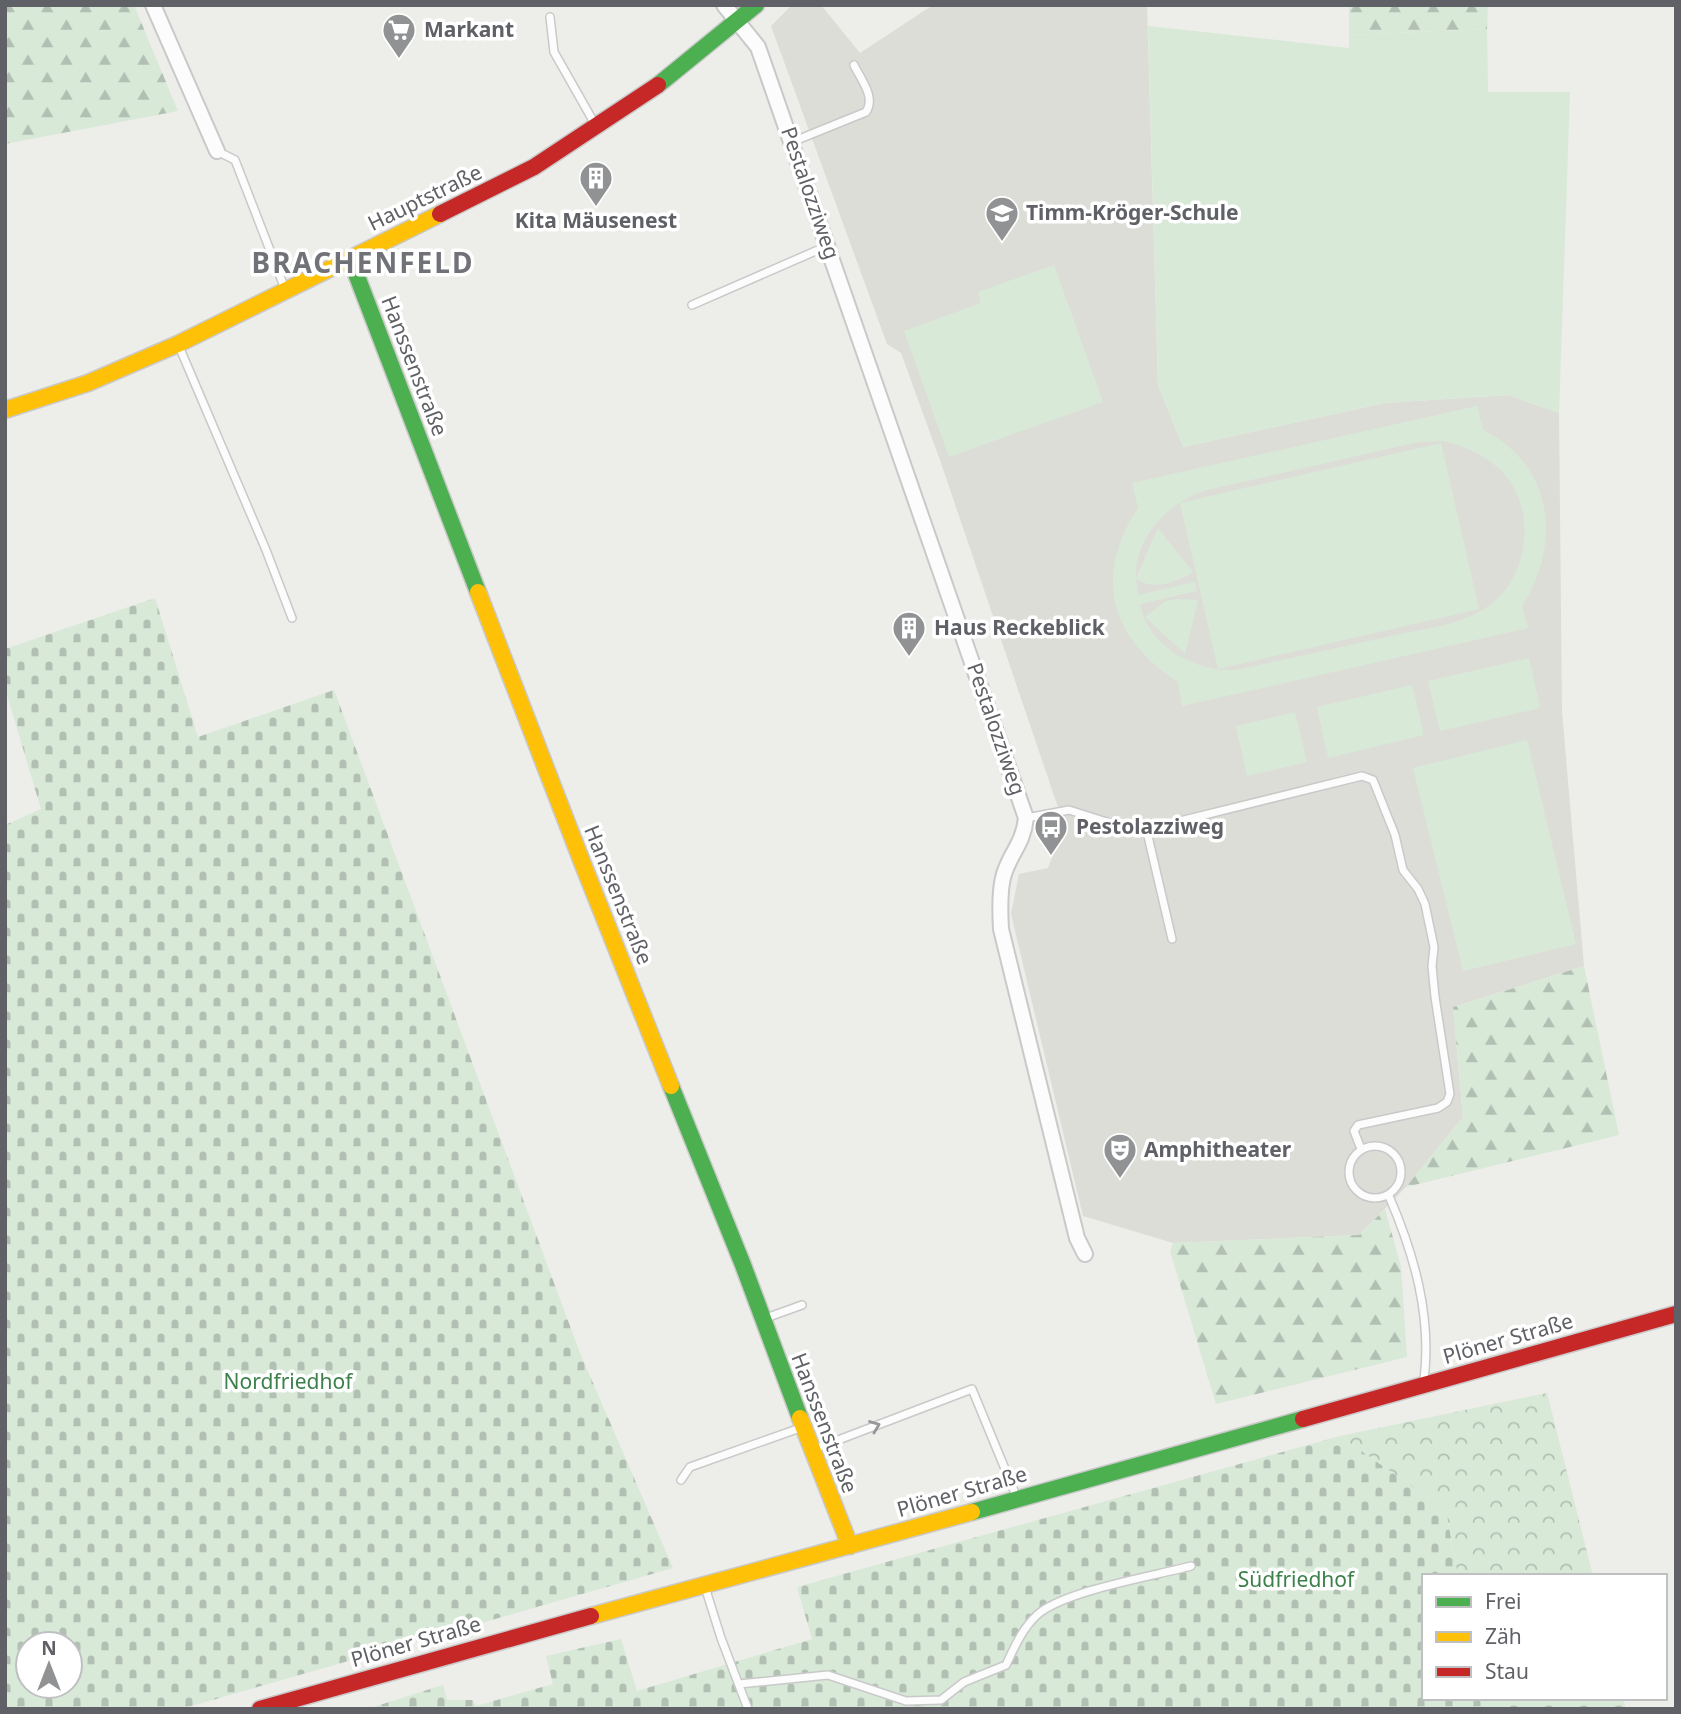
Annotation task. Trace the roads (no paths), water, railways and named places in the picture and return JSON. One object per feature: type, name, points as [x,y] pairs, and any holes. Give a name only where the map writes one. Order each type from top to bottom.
[{"type":"street","points":[[153,5],[217,151]]},
{"type":"street","name":"Pestalozziweg","points":[[724,5],[758,47],[1026,818],[1024,834],[1004,874],[1001,929],[1077,1238],[1085,1254]]},
{"type":"street","name":"Hauptstraße","points":[[5,410],[88,383],[178,344],[534,167],[644,96],[756,5]]},
{"type":"street","name":"Hanssenstraße","points":[[350,258],[582,862],[738,1252],[850,1546]]},
{"type":"street","name":"Plöner Straße","points":[[260,1709],[435,1658],[850,1546],[1676,1314]]},
{"type":"lane","points":[[550,18],[554,52],[596,127]]},
{"type":"lane","points":[[792,142],[866,112],[870,106],[870,97],[854,65]]},
{"type":"lane","points":[[217,151],[235,160],[285,290]]},
{"type":"lane","points":[[692,305],[828,246]]},
{"type":"lane","points":[[178,344],[266,550],[292,618]]},
{"type":"lane","points":[[1026,818],[1069,810],[1132,830],[1147,832],[1180,821],[1362,776],[1373,780],[1395,835],[1403,870],[1418,889],[1425,904],[1434,947],[1432,966],[1435,997],[1450,1094],[1447,1102],[1438,1108],[1358,1125],[1354,1131],[1361,1149]]},
{"type":"lane","points":[[1147,832],[1172,939]]},
{"type":"lane","points":[[1375,1145],[1390,1150],[1401,1166],[1400,1183],[1389,1196],[1376,1199],[1361,1195],[1349,1181],[1351,1160],[1361,1149],[1375,1145]]},
{"type":"lane","points":[[1389,1196],[1410,1254],[1425,1308],[1427,1361],[1424,1384]]},
{"type":"lane","points":[[762,1319],[802,1305]]},
{"type":"lane","points":[[812,1450],[972,1389],[1017,1498]]},
{"type":"lane","points":[[681,1480],[690,1467],[804,1427]]},
{"type":"lane","points":[[738,1684],[828,1675],[906,1701],[941,1700],[964,1682],[1006,1665],[1021,1633],[1038,1613],[1062,1599],[1191,1566]]},
{"type":"lane","points":[[705,1586],[747,1709]]},
{"type":"place","name":"Markant","points":[[399,60]]},
{"type":"place","name":"Kita Mäusenest","points":[[596,208]]},
{"type":"place","name":"Timm-Kröger-Schule","points":[[1002,243]]},
{"type":"place","name":"Haus Reckeblick","points":[[909,658]]},
{"type":"place","name":"Pestolazziweg","points":[[1051,857]]},
{"type":"place","name":"Amphitheater","points":[[1120,1180]]},
{"type":"district","name":"BRACHENFELD","points":[[363,263]]},
{"type":"park label","name":"Nordfriedhof","points":[[288,1382]]},
{"type":"park label","name":"Südfriedhof","points":[[1296,1580]]}]
